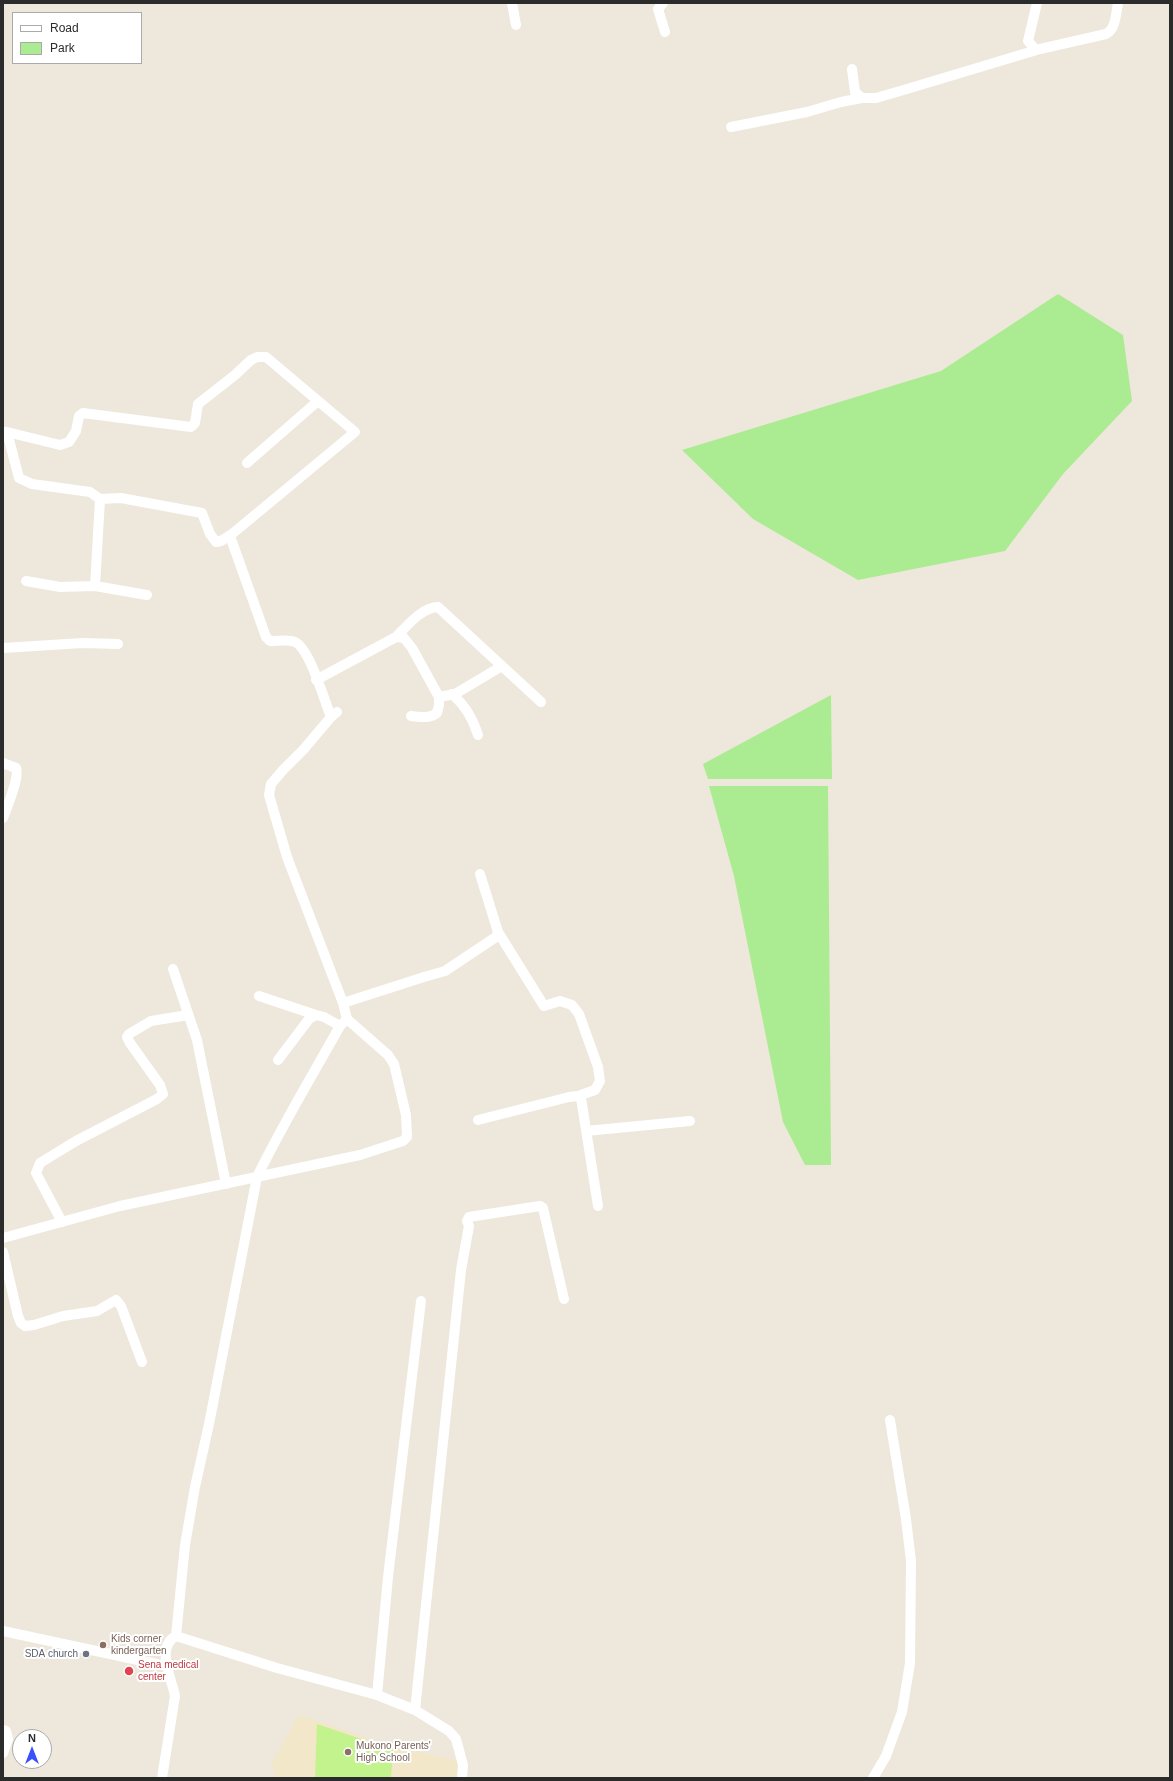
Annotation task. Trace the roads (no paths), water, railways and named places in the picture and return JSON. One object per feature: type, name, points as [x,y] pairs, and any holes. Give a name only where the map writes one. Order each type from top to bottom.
[{"type":"street","points":[[512,3],[516,25]]},
{"type":"street","points":[[663,3],[658,9],[665,32]]},
{"type":"street","points":[[1036,3],[1028,41],[1036,50]]},
{"type":"street","points":[[732,127],[807,112],[842,102],[862,98],[876,98],[1036,50],[1109,33],[1113,27],[1118,3]]},
{"type":"street","points":[[852,69],[855,92],[862,98]]},
{"type":"street","points":[[257,357],[266,357],[355,432],[230,536],[216,542],[210,534],[202,513],[121,498],[100,499],[90,492],[32,484],[19,478],[5,432],[60,446],[69,442],[76,431],[79,416],[83,413],[191,427],[195,423],[198,404],[257,357]]},
{"type":"street","points":[[247,463],[318,402]]},
{"type":"street","points":[[95,586],[100,499]]},
{"type":"street","points":[[162,1778],[175,1701],[173,1683],[166,1666],[166,1652],[169,1641],[176,1636],[184,1552],[195,1487],[209,1424],[257,1177],[274,1141],[294,1110],[344,1022],[343,1003],[287,857],[269,795],[272,784],[283,770],[303,750],[334,714],[316,680],[310,660],[302,648],[296,642],[270,641],[266,637],[230,536]]},
{"type":"street","points":[[26,581],[60,587],[95,586],[147,595]]},
{"type":"street","points":[[316,680],[396,637],[421,613],[431,608],[438,607],[541,702]]},
{"type":"street","points":[[396,637],[404,638],[412,648],[438,697],[439,705],[437,713],[433,716],[424,718],[411,716]]},
{"type":"street","points":[[3,648],[82,643],[118,644]]},
{"type":"street","points":[[438,697],[452,694],[502,666]]},
{"type":"street","points":[[452,694],[467,710],[478,735]]},
{"type":"street","points":[[3,763],[16,768],[17,770],[16,780],[3,818]]},
{"type":"street","points":[[478,1120],[578,1096],[595,1090],[600,1081],[598,1067],[579,1014],[572,1005],[560,1001],[544,1006],[498,932],[480,874]]},
{"type":"street","points":[[343,1003],[424,976],[445,971],[496,937],[498,932]]},
{"type":"street","points":[[173,969],[197,1040],[226,1184]]},
{"type":"street","points":[[3,1238],[120,1206],[360,1154],[403,1141],[406,1137],[406,1115],[394,1064],[383,1050],[344,1022],[316,1015],[259,996]]},
{"type":"street","points":[[62,1222],[36,1173],[40,1163],[76,1141],[157,1099],[162,1094],[160,1085],[127,1037],[129,1034],[151,1021],[188,1015]]},
{"type":"street","points":[[278,1060],[309,1019],[316,1015]]},
{"type":"street","points":[[578,1096],[581,1098],[598,1206]]},
{"type":"street","points":[[586,1131],[690,1121]]},
{"type":"street","points":[[415,1710],[461,1270],[468,1226],[466,1221],[468,1218],[540,1206],[543,1208],[564,1299]]},
{"type":"street","points":[[3,1252],[21,1323],[25,1326],[34,1325],[63,1316],[97,1311],[116,1300],[121,1306],[142,1362]]},
{"type":"street","points":[[377,1695],[389,1569],[420,1301]]},
{"type":"street","points":[[873,1778],[886,1756],[902,1712],[910,1663],[911,1561],[906,1519],[890,1420]]},
{"type":"street","points":[[3,1631],[166,1666]]},
{"type":"street","points":[[176,1636],[277,1668],[377,1695],[415,1710],[449,1731],[456,1739],[463,1765],[462,1778]]},
{"type":"street","points":[[3,1730],[6,1731],[8,1739],[3,1753]]},
{"type":"place","name":"Kids corner kindergarten","points":[[103,1645]]},
{"type":"place","name":"SDA church","points":[[86,1654]]},
{"type":"place","name":"Sena medical center","points":[[129,1671]]},
{"type":"place","name":"Mukono Parents' High School","points":[[348,1752]]}]
